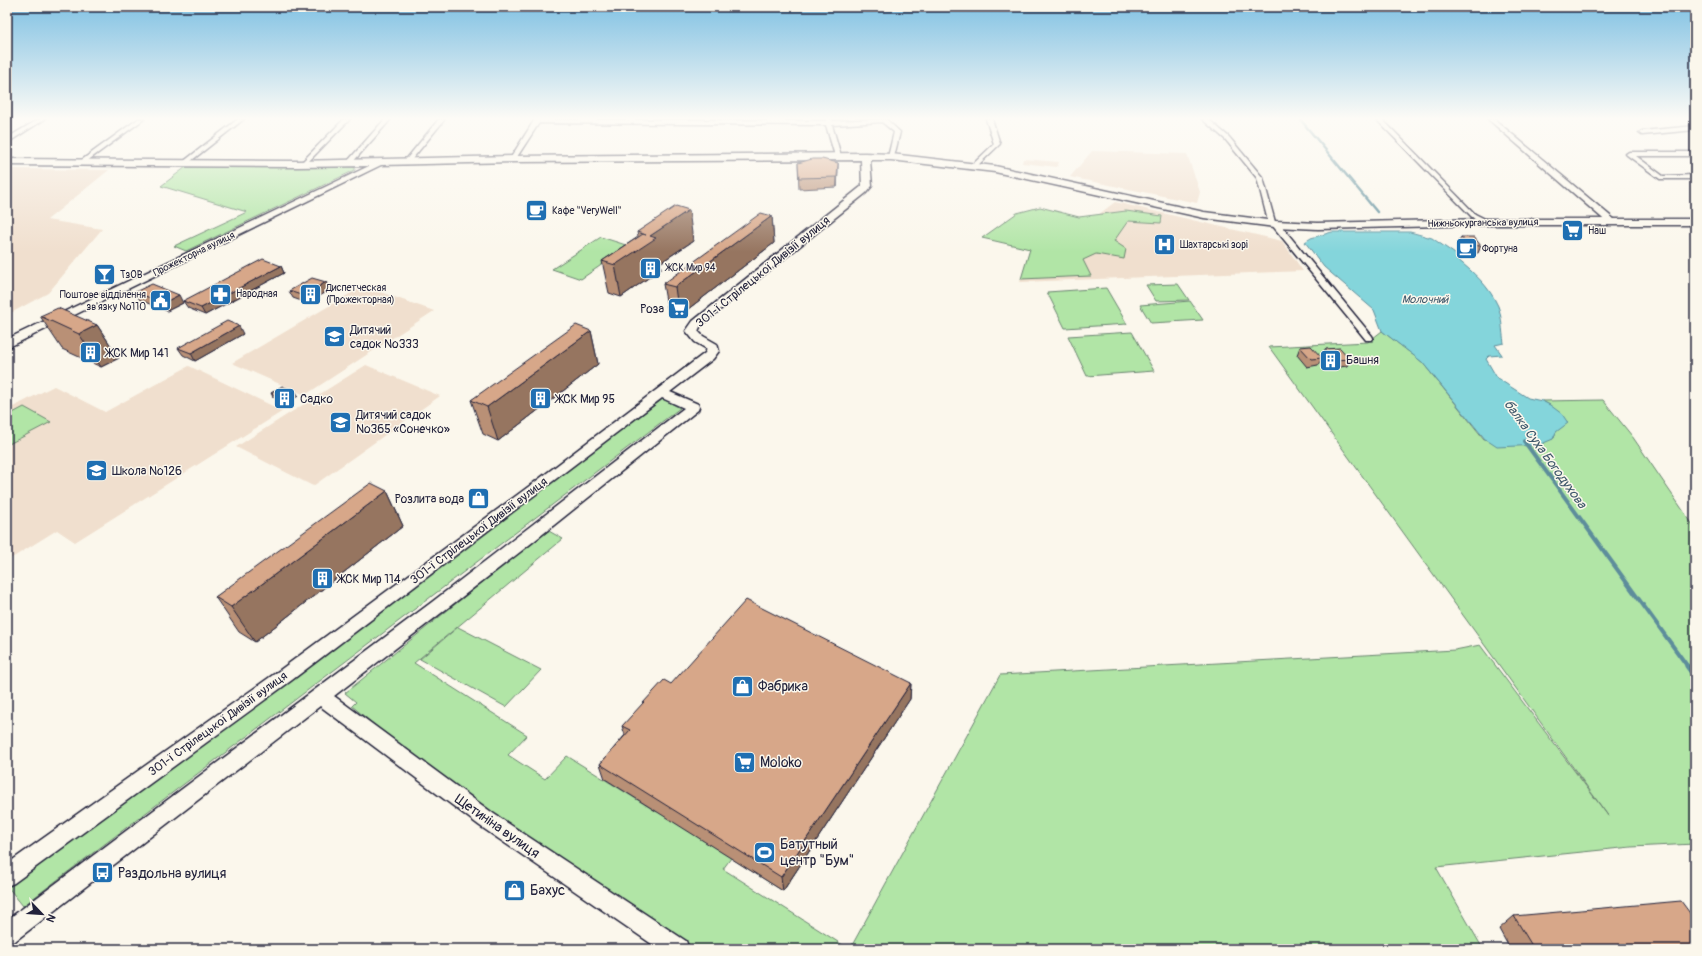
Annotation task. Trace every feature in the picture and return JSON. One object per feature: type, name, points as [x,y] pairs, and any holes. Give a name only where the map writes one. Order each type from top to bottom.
[{"type":"street","name":"Нижньокурганська вулиця","points":[[254,164],[300,164]]},
{"type":"street","name":"Прожекторна вулиця","points":[[7,344],[380,164]]},
{"type":"street","name":"301-ї Стрілецької Дивізії вулиця","points":[[7,876],[286,675],[662,393],[709,356],[713,351],[713,347],[709,343],[694,335],[692,331],[697,323],[863,191],[867,186],[866,164]]},
{"type":"street","name":"Нижньокурганська вулиця","points":[[952,164],[1017,173],[1204,215],[1274,224],[1326,226],[1484,222],[1695,222]]},
{"type":"street","points":[[1248,164],[1260,178],[1274,224],[1369,338]]},
{"type":"street","points":[[1423,164],[1473,215],[1484,222]]},
{"type":"street","points":[[1544,164],[1612,222]]},
{"type":"street","points":[[1642,164],[1662,178],[1695,178]]},
{"type":"street","points":[[7,933],[321,697],[556,516],[693,407],[662,393]]},
{"type":"street","name":"Щетиніна вулиця","points":[[321,697],[487,820],[678,949]]},
{"type":"shaded area","points":[[1027,164],[1058,164],[1057,167]]},
{"type":"shaded area","points":[[1081,164],[1190,164],[1200,192],[1197,203],[1070,177]]},
{"type":"shaded area","points":[[7,169],[109,170],[47,220],[102,229],[48,293],[7,315]]},
{"type":"shaded area","name":"Шахтарські зорі","points":[[1115,202],[1282,241],[1303,271],[1020,282],[1036,248],[1086,224]]},
{"type":"shaded area","name":"Дитячий садок №333","points":[[363,286],[434,311],[305,395],[232,363]]},
{"type":"shaded area","name":"Дитячий садок №365 «Сонечко»","points":[[366,365],[440,396],[313,486],[236,447]]},
{"type":"shaded area","name":"Школа №126","points":[[189,366],[283,411],[75,542],[57,530],[7,561],[7,410],[54,386],[105,412]]},
{"type":"green space","points":[[186,167],[355,167],[355,170],[186,251],[174,246],[247,212],[161,186]]},
{"type":"green space","points":[[1040,207],[1079,217],[1126,211],[1162,216],[1161,223],[1128,221],[1114,241],[1126,249],[1124,259],[1096,254],[1083,260],[1091,276],[1021,279],[1030,249],[982,238],[1017,213]]},
{"type":"green space","points":[[601,237],[629,246],[581,279],[552,269]]},
{"type":"green space","points":[[1178,284],[1189,300],[1156,301],[1146,285]]},
{"type":"green space","points":[[1106,288],[1127,324],[1065,328],[1047,292]]},
{"type":"green space","points":[[1190,301],[1203,320],[1151,323],[1140,305]]},
{"type":"green space","points":[[1382,331],[1422,362],[1484,439],[1553,439],[1556,432],[1550,405],[1542,401],[1603,400],[1632,436],[1695,528],[1695,844],[1631,847],[1436,867],[1483,949],[850,949],[1000,675],[1455,650],[1480,645],[1609,817],[1269,347],[1368,342]]},
{"type":"green space","points":[[1132,332],[1154,371],[1087,376],[1068,336]]},
{"type":"green space","points":[[663,399],[680,408],[23,906],[7,886],[7,883]]},
{"type":"green space","points":[[24,407],[51,422],[7,445],[7,416]]},
{"type":"green space","points":[[547,530],[563,539],[414,663],[527,735],[508,755],[545,779],[567,756],[657,812],[720,737],[837,809],[783,891],[731,858],[723,869],[849,949],[695,949],[522,844],[487,820],[352,706],[356,702],[345,693]]},
{"type":"green space","points":[[458,627],[541,670],[506,707],[420,659]]},
{"type":"water","name":"Молочний","points":[[1332,232],[1410,232],[1432,238],[1458,256],[1457,259],[1475,274],[1490,292],[1498,306],[1504,343],[1495,345],[1502,355],[1489,356],[1486,359],[1497,378],[1528,398],[1542,401],[1550,405],[1562,414],[1568,423],[1556,432],[1553,439],[1539,445],[1497,447],[1485,439],[1422,362],[1382,331],[1374,310],[1324,267],[1305,242],[1311,238]]},
{"type":"building","points":[[798,164],[838,164],[837,177],[799,178]]},
{"type":"building","points":[[676,206],[689,210],[650,236],[656,238],[615,265],[602,261],[643,234],[637,232]]},
{"type":"building","points":[[761,213],[772,216],[675,287],[663,284]]},
{"type":"building","points":[[1461,237],[1474,237],[1481,246],[1467,245]]},
{"type":"building","points":[[263,259],[281,266],[201,308],[183,301]]},
{"type":"building","points":[[312,278],[326,282],[304,296],[289,291]]},
{"type":"building","points":[[152,284],[179,295],[163,303],[135,292]]},
{"type":"building","points":[[58,308],[97,325],[79,334],[40,316]]},
{"type":"building","points":[[227,321],[239,326],[191,353],[178,348]]},
{"type":"building","points":[[576,325],[591,331],[487,407],[471,400]]},
{"type":"building","points":[[1311,346],[1322,358],[1311,359],[1300,347]]},
{"type":"building","points":[[1340,348],[1350,359],[1335,360],[1325,349]]},
{"type":"building","points":[[282,386],[296,392],[285,400],[271,393]]},
{"type":"building","points":[[371,483],[387,491],[231,607],[215,597]]},
{"type":"building","name":"Moloko","points":[[746,600],[911,683],[781,877],[600,764],[630,730],[622,726],[664,680],[671,684]]},
{"type":"building","points":[[1681,901],[1695,920],[1695,949],[1534,949],[1514,916]]},
{"type":"waterway","name":"балка Суха Богодухова","points":[[1337,164],[1377,212]]},
{"type":"waterway","name":"балка Суха Богодухова","points":[[1524,441],[1688,667]]},
{"type":"waterway","name":"балка Суха Богодухова","points":[[1687,666],[1695,677]]},
{"type":"place","name":"Кафе \"VeryWell\"","points":[[536,211]]},
{"type":"place","name":"Наш","points":[[1572,231]]},
{"type":"place","name":"Шахтарські зорі","points":[[1164,245]]},
{"type":"place","name":"Фортуна","points":[[1467,249]]},
{"type":"place","name":"ЖСК Мир 94","points":[[651,268]]},
{"type":"place","name":"ТзОВ","points":[[104,275]]},
{"type":"place","name":"Народная","points":[[220,294]]},
{"type":"place","name":"Диспетческая (Прожекторная)","points":[[311,294]]},
{"type":"place","name":"Поштове відділення зв'язку №110","points":[[161,301]]},
{"type":"place","name":"Роза","points":[[679,309]]},
{"type":"place","name":"Дитячий садок №333","points":[[335,337]]},
{"type":"place","name":"ЖСК Мир 141","points":[[90,353]]},
{"type":"place","name":"Башня","points":[[1330,360]]},
{"type":"place","name":"Садко","points":[[285,399]]},
{"type":"place","name":"ЖСК Мир 95","points":[[541,399]]},
{"type":"place","name":"Дитячий садок №365 «Сонечко»","points":[[340,422]]},
{"type":"place","name":"Школа №126","points":[[97,471]]},
{"type":"place","name":"Розлита вода","points":[[479,499]]},
{"type":"place","name":"ЖСК Мир 114","points":[[322,579]]},
{"type":"place","name":"Фабрика","points":[[742,686]]},
{"type":"place","name":"Moloko","points":[[744,762]]},
{"type":"place","name":"Батутный центр \"Бум\"","points":[[764,852]]},
{"type":"place","name":"Раздольна вулиця","points":[[102,873]]},
{"type":"place","name":"Бахус","points":[[514,890]]}]
